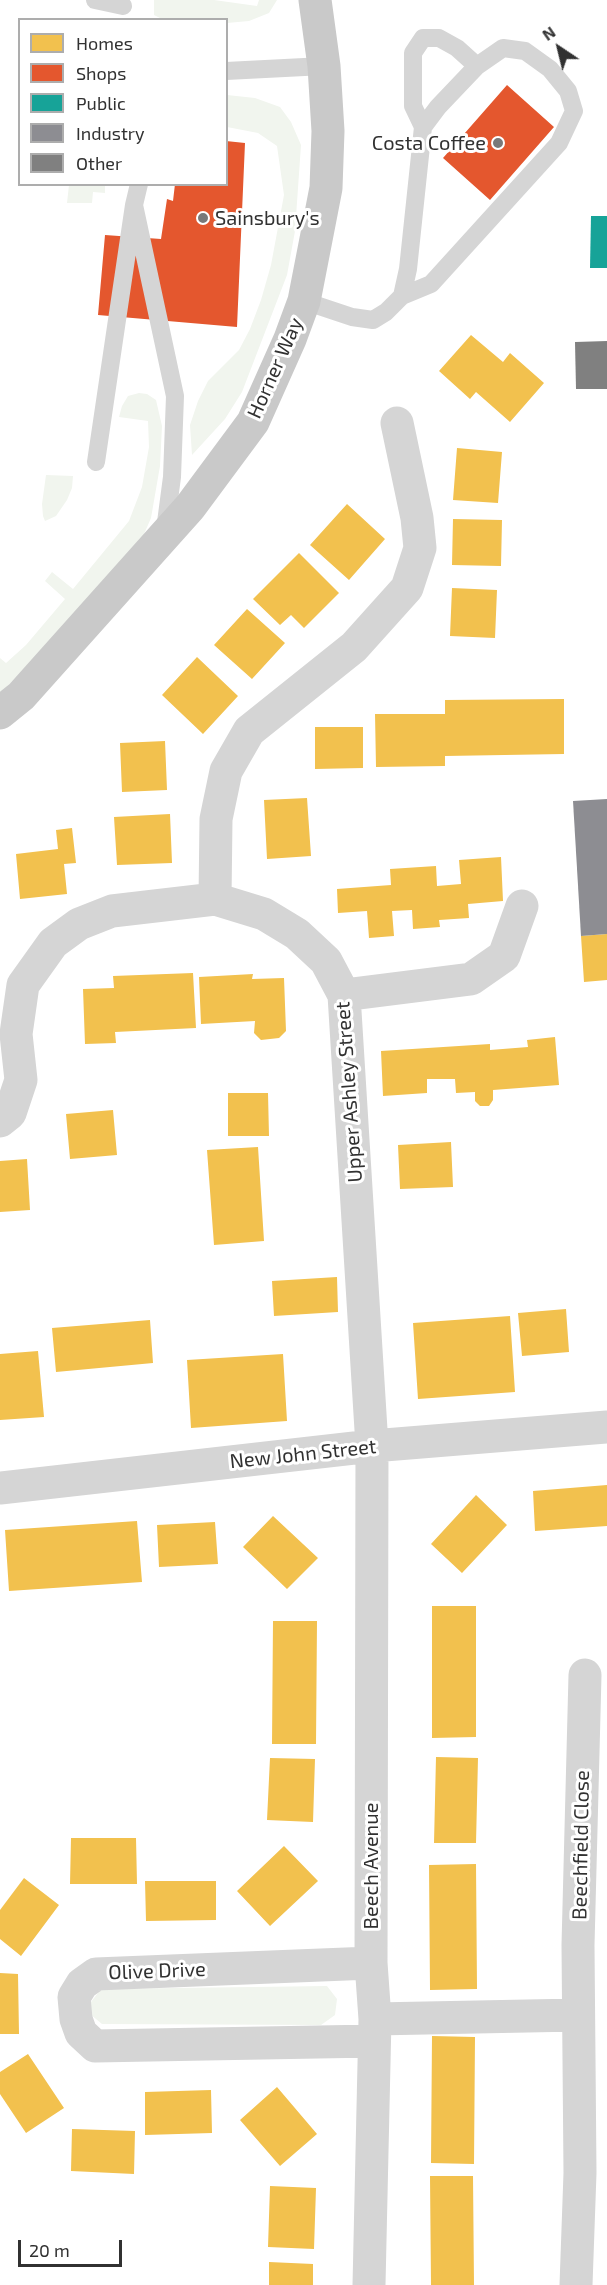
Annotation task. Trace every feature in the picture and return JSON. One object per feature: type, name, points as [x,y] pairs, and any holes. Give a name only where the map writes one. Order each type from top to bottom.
[{"type":"main road","name":"Horner Way","points":[[0,713],[28,688],[190,507],[253,422],[304,301],[326,188],[327,131],[323,53],[315,0]]},
{"type":"main road","name":"Horner Way","points":[[323,53],[334,0]]},
{"type":"street","points":[[0,1120],[10,1113],[21,1080],[16,1034],[23,985],[53,943],[79,924],[112,911],[215,899],[216,819],[225,771],[249,731],[354,647],[407,588],[420,548],[417,518],[397,423]]},
{"type":"street","name":"Upper Ashley Street","points":[[215,899],[264,914],[297,934],[326,961],[344,995],[372,1446]]},
{"type":"street","points":[[344,995],[471,979],[504,956],[522,906]]},
{"type":"street","name":"New John Street","points":[[0,1488],[372,1446],[607,1427]]},
{"type":"street","name":"Beech Avenue","points":[[369,2285],[374,2030],[371,1963],[372,1446]]},
{"type":"street","name":"Beechfield Close","points":[[576,2285],[580,2173],[578,2015],[585,1675]]},
{"type":"street","name":"Olive Drive","points":[[371,1963],[96,1974],[82,1984],[74,1997],[76,2019],[81,2033],[95,2046],[374,2030]]},
{"type":"street","points":[[374,2030],[578,2015]]},
{"type":"lane","points":[[95,0],[124,9]]},
{"type":"lane","points":[[423,128],[413,106],[413,52],[423,38],[439,38],[457,48],[477,66]]},
{"type":"lane","points":[[304,301],[352,317],[373,320],[386,312],[402,296],[431,284],[559,143],[574,111],[567,91],[550,69],[525,51],[503,48],[477,66],[438,107],[423,128],[408,269],[402,296]]},
{"type":"lane","points":[[228,71],[323,53]]},
{"type":"lane","points":[[96,462],[139,186]]},
{"type":"lane","points":[[134,205],[175,396],[172,477],[164,534]]},
{"type":"shaded area","points":[[154,0],[214,0],[257,6],[259,0],[277,0],[269,13],[249,21],[228,23],[228,18],[160,18],[154,15]]},
{"type":"shaded area","points":[[228,95],[255,98],[280,107],[291,122],[301,145],[295,231],[287,275],[242,392],[225,419],[192,455],[190,425],[198,401],[208,381],[239,350],[261,300],[271,265],[284,195],[277,146],[258,133],[228,127]]},
{"type":"shaded area","points":[[69,186],[105,186],[105,193],[93,192],[92,203],[67,203]]},
{"type":"shaded area","points":[[139,393],[147,394],[156,400],[162,426],[160,466],[151,518],[141,541],[102,588],[0,694],[0,658],[6,663],[26,645],[65,599],[45,581],[52,572],[73,589],[129,521],[142,487],[149,447],[148,421],[119,417],[128,396]]},
{"type":"shaded area","points":[[46,475],[73,476],[72,488],[67,500],[56,516],[45,521],[42,504]]},
{"type":"shaded area","points":[[327,1986],[337,1999],[335,2015],[321,2025],[102,2024],[90,2014],[91,2002],[101,1989]]},
{"type":"building: Homes","points":[[471,335],[503,362],[510,353],[544,383],[510,422],[476,392],[470,399],[439,371]]},
{"type":"building: Homes","points":[[457,448],[502,452],[498,503],[453,500]]},
{"type":"building: Homes","points":[[347,504],[385,539],[349,580],[310,545]]},
{"type":"building: Homes","points":[[453,519],[502,520],[501,566],[452,565]]},
{"type":"building: Homes","points":[[299,553],[339,593],[304,628],[291,615],[280,625],[253,599]]},
{"type":"building: Homes","points":[[452,588],[497,590],[495,638],[450,636]]},
{"type":"building: Homes","points":[[247,609],[285,643],[252,679],[214,645]]},
{"type":"building: Homes","points":[[197,657],[238,696],[203,734],[162,695]]},
{"type":"building: Homes","points":[[564,699],[564,754],[445,756],[445,766],[376,767],[375,714],[445,714],[445,700]]},
{"type":"building: Homes","points":[[315,727],[363,727],[363,768],[315,769]]},
{"type":"building: Homes","points":[[165,741],[167,790],[122,792],[120,743]]},
{"type":"building: Homes","points":[[307,798],[311,856],[267,859],[264,800]]},
{"type":"building: Homes","points":[[170,814],[172,863],[117,865],[114,817]]},
{"type":"building: Homes","points":[[72,828],[76,863],[64,864],[67,894],[20,899],[16,854],[58,849],[56,830]]},
{"type":"building: Homes","points":[[501,857],[503,901],[468,904],[469,918],[439,920],[440,927],[413,929],[412,910],[392,911],[394,936],[369,938],[367,911],[338,913],[337,889],[391,885],[390,869],[436,866],[437,886],[461,884],[459,860]]},
{"type":"building: Homes","points":[[607,934],[607,980],[584,982],[581,936]]},
{"type":"building: Homes","points":[[193,973],[196,1028],[115,1032],[116,1043],[85,1044],[83,989],[114,988],[113,976]]},
{"type":"building: Homes","points":[[253,974],[252,979],[284,978],[286,1031],[279,1038],[261,1040],[254,1033],[255,1021],[201,1024],[199,977]]},
{"type":"building: Homes","points":[[555,1037],[559,1085],[493,1090],[493,1100],[489,1106],[480,1106],[475,1101],[475,1092],[456,1093],[455,1079],[427,1079],[427,1093],[383,1096],[381,1051],[490,1044],[490,1050],[528,1047],[527,1040]]},
{"type":"building: Homes","points":[[228,1093],[268,1093],[269,1136],[228,1136]]},
{"type":"building: Homes","points":[[113,1110],[117,1155],[70,1159],[66,1114]]},
{"type":"building: Homes","points":[[451,1142],[453,1187],[400,1189],[398,1145]]},
{"type":"building: Homes","points":[[258,1147],[264,1241],[214,1245],[207,1150]]},
{"type":"building: Homes","points":[[27,1159],[30,1210],[0,1212],[0,1161]]},
{"type":"building: Homes","points":[[337,1277],[338,1312],[274,1316],[272,1281]]},
{"type":"building: Homes","points":[[566,1309],[569,1352],[522,1356],[518,1313]]},
{"type":"building: Homes","points":[[510,1316],[515,1392],[418,1399],[413,1323]]},
{"type":"building: Homes","points":[[150,1320],[153,1363],[56,1372],[52,1328]]},
{"type":"building: Homes","points":[[38,1351],[44,1417],[0,1420],[0,1354]]},
{"type":"building: Homes","points":[[283,1354],[287,1421],[191,1428],[187,1360]]},
{"type":"building: Homes","points":[[607,1485],[607,1526],[535,1531],[533,1491]]},
{"type":"building: Homes","points":[[476,1495],[507,1525],[462,1573],[431,1544]]},
{"type":"building: Homes","points":[[273,1516],[318,1558],[287,1589],[243,1547]]},
{"type":"building: Homes","points":[[137,1521],[142,1582],[9,1591],[5,1530]]},
{"type":"building: Homes","points":[[215,1522],[218,1564],[159,1567],[157,1525]]},
{"type":"building: Homes","points":[[432,1606],[476,1606],[476,1737],[432,1738]]},
{"type":"building: Homes","points":[[273,1621],[317,1621],[316,1744],[272,1744]]},
{"type":"building: Homes","points":[[436,1757],[478,1758],[476,1843],[434,1843]]},
{"type":"building: Homes","points":[[270,1758],[315,1759],[313,1822],[267,1820]]},
{"type":"building: Homes","points":[[71,1838],[136,1838],[137,1884],[70,1884]]},
{"type":"building: Homes","points":[[284,1846],[318,1881],[270,1926],[237,1891]]},
{"type":"building: Homes","points":[[476,1864],[477,1989],[430,1990],[429,1865]]},
{"type":"building: Homes","points":[[24,1878],[59,1905],[21,1956],[0,1939],[0,1910]]},
{"type":"building: Homes","points":[[145,1881],[216,1881],[216,1920],[146,1921]]},
{"type":"building: Homes","points":[[0,1973],[18,1974],[19,2034],[0,2034]]},
{"type":"building: Homes","points":[[432,2036],[475,2037],[474,2164],[431,2163]]},
{"type":"building: Homes","points":[[28,2054],[64,2108],[26,2133],[0,2094],[0,2072]]},
{"type":"building: Homes","points":[[277,2087],[317,2134],[280,2166],[240,2120]]},
{"type":"building: Homes","points":[[211,2090],[212,2133],[145,2135],[145,2092]]},
{"type":"building: Homes","points":[[72,2129],[135,2131],[134,2174],[71,2171]]},
{"type":"building: Homes","points":[[430,2176],[473,2176],[474,2285],[431,2285]]},
{"type":"building: Homes","points":[[270,2186],[316,2188],[314,2249],[268,2247]]},
{"type":"building: Homes","points":[[269,2262],[313,2264],[313,2285],[269,2285]]},
{"type":"building: Shops","name":"Costa Coffee","points":[[507,85],[554,127],[490,200],[443,158]]},
{"type":"building: Shops","name":"Sainsbury's","points":[[228,141],[245,143],[237,327],[98,315],[105,235],[161,239],[167,199],[173,201],[175,186],[228,186]]},
{"type":"building: Public","points":[[591,216],[607,216],[607,268],[590,268]]},
{"type":"building: Industry","points":[[607,799],[607,934],[581,936],[573,801]]},
{"type":"building: Other","points":[[607,341],[607,389],[576,389],[575,342]]},
{"type":"place","name":"Costa Coffee","points":[[498,143]]},
{"type":"place","name":"Sainsbury's","points":[[203,218]]}]
